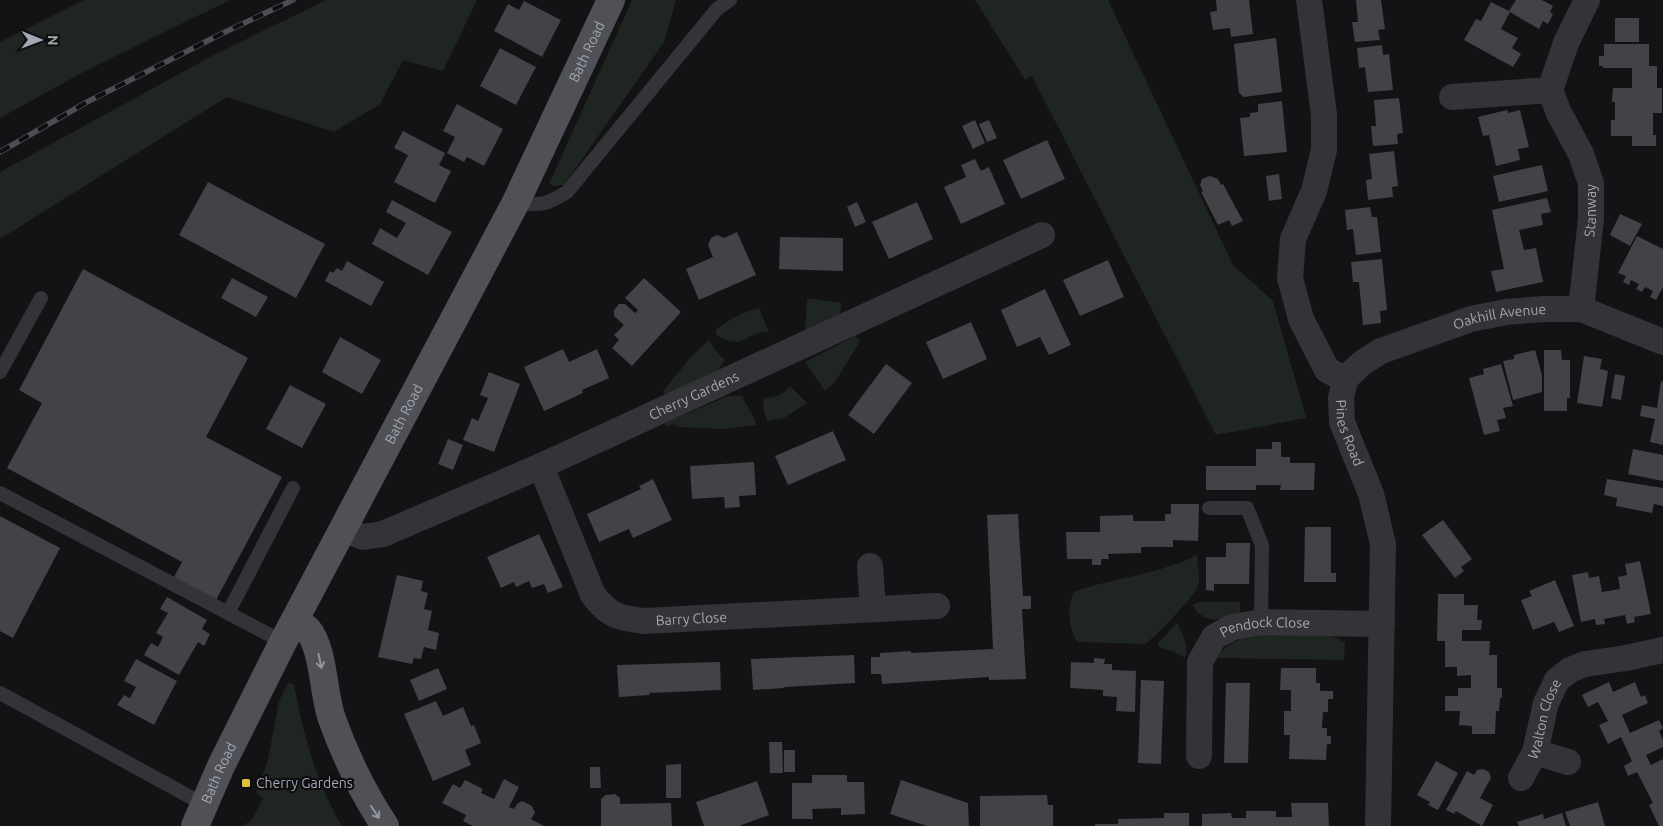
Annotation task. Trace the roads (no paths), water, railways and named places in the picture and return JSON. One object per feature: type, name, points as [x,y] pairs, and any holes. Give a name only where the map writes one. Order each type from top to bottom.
[{"type":"main road","name":"Bath Road","points":[[200,816],[221,766],[289,631],[516,202],[611,0]]},
{"type":"main road","points":[[289,631],[308,630],[317,646],[331,716],[347,759],[366,798],[385,826]]},
{"type":"street","name":"Pines Road","points":[[1309,0],[1324,116],[1324,150],[1314,191],[1293,239],[1290,278],[1301,318],[1327,370],[1345,379],[1341,398],[1342,422],[1371,494],[1383,544],[1378,826]]},
{"type":"street","points":[[1452,96],[1550,90],[1566,43],[1588,0]]},
{"type":"street","name":"Stanway","points":[[1550,90],[1558,113],[1581,154],[1591,183],[1591,219],[1581,309]]},
{"type":"street","name":"Cherry Gardens","points":[[343,529],[363,537],[383,534],[541,466],[1042,235]]},
{"type":"street","name":"Oakhill Avenue","points":[[1345,379],[1362,363],[1381,351],[1471,320],[1506,312],[1581,309],[1663,342]]},
{"type":"street","name":"Barry Close","points":[[541,466],[593,595],[604,609],[624,618],[644,620],[937,606]]},
{"type":"street","points":[[870,566],[873,609]]},
{"type":"street","name":"Pendock Close","points":[[1199,756],[1200,662],[1214,637],[1233,627],[1261,622],[1382,624]]},
{"type":"street","name":"Walton Close","points":[[1522,778],[1535,752],[1546,703],[1557,680],[1570,670],[1585,664],[1663,650]]},
{"type":"street","points":[[1535,752],[1568,762]]},
{"type":"lane","points":[[516,202],[550,203],[567,192],[717,9],[730,0]]},
{"type":"lane","points":[[0,372],[41,298]]},
{"type":"lane","points":[[228,613],[293,488]]},
{"type":"lane","points":[[0,493],[228,613],[289,631]]},
{"type":"lane","points":[[1208,508],[1247,508],[1262,545],[1261,622]]},
{"type":"lane","points":[[0,693],[200,816]]},
{"type":"railway","points":[[0,152],[87,102],[293,0]]},
{"type":"place","name":"Cherry Gardens","points":[[246,783]]}]
